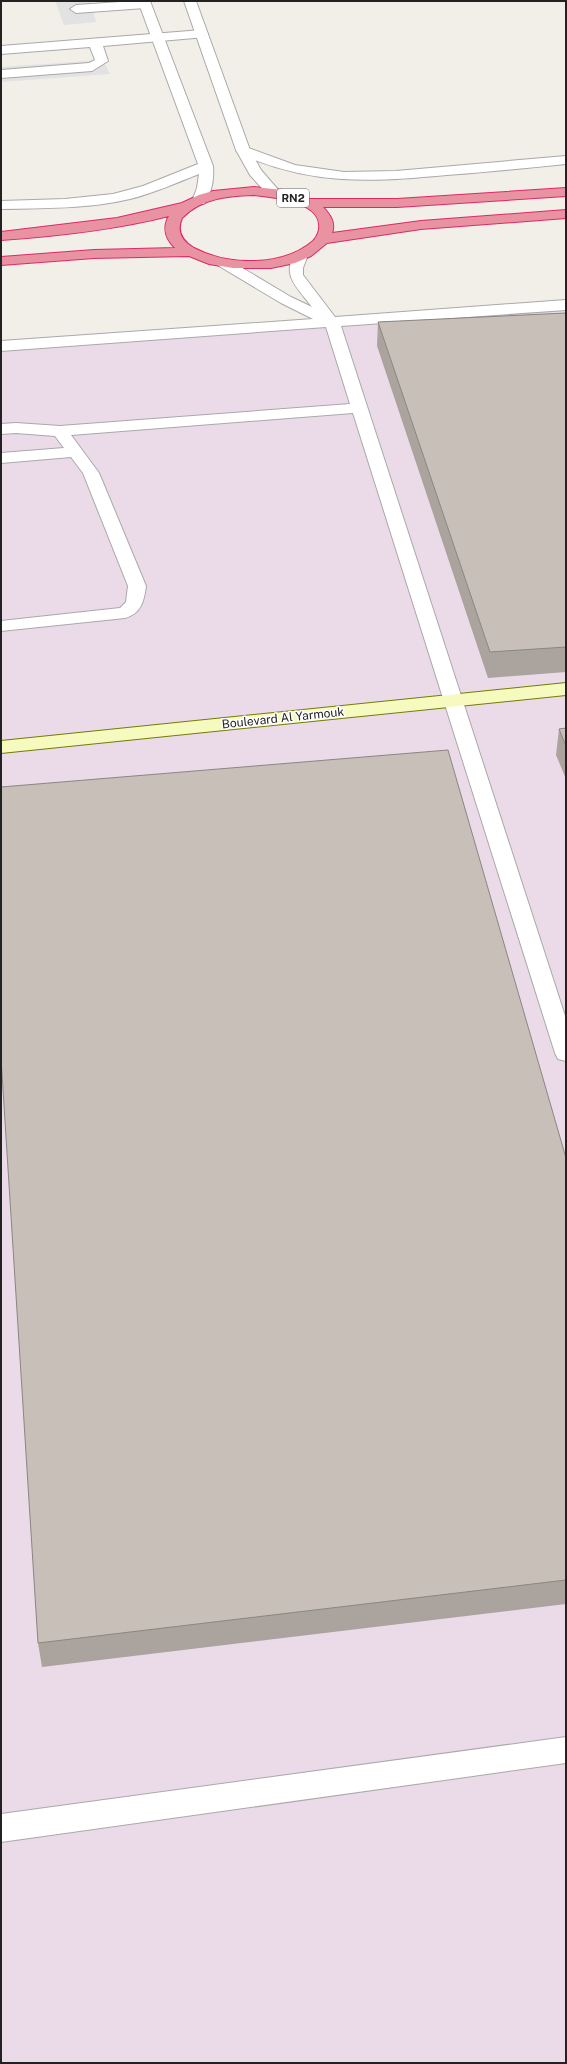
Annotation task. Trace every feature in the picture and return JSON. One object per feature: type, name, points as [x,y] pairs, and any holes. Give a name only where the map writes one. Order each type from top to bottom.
[{"type":"highway","name":"RN2","points":[[234,192],[274,193],[306,203],[318,211],[325,220],[327,229],[324,238],[315,247],[301,255],[284,261],[265,264],[224,263],[205,259],[190,252],[179,244],[172,235],[172,225],[176,216],[185,208],[199,200],[234,192]]},
{"type":"highway","name":"RN2","points":[[306,203],[397,204],[566,192]]},
{"type":"highway","name":"RN2","points":[[1,236],[92,228],[156,216],[185,208]]},
{"type":"highway","points":[[324,238],[421,225],[566,214]]},
{"type":"highway","name":"RN2","points":[[1,261],[94,254],[190,252]]},
{"type":"street","points":[[190,1],[243,150],[255,172],[274,193]]},
{"type":"street","points":[[76,9],[144,3],[206,166],[207,177],[199,200]]},
{"type":"street","points":[[1,50],[202,34]]},
{"type":"street","points":[[1,74],[92,67],[102,61],[95,42]]},
{"type":"street","points":[[243,150],[278,166],[322,175],[345,177],[392,176],[566,160]]},
{"type":"street","points":[[1,204],[104,200],[151,188],[206,166]]},
{"type":"street","points":[[301,255],[296,268],[296,275],[332,323],[566,1053]]},
{"type":"street","points":[[224,263],[286,300],[332,323]]},
{"type":"street","points":[[1,346],[566,305]]},
{"type":"street","points":[[1,429],[16,428],[60,431],[360,408]]},
{"type":"street","points":[[1,626],[125,613],[135,603],[138,586],[91,473],[60,431]]},
{"type":"street","points":[[1,458],[76,452]]},
{"type":"street","name":"Boulevard Al Yarmouk","points":[[1,747],[566,689]]},
{"type":"street","points":[[1,1828],[566,1750]]},
{"type":"shaded area","points":[[55,1],[90,1],[96,22],[64,25]]},
{"type":"shaded area","points":[[103,60],[110,74],[1,82],[1,67]]},
{"type":"shaded area","points":[[566,305],[566,2063],[1,2063],[1,351]]},
{"type":"building","points":[[566,313],[566,647],[490,652],[378,322]]},
{"type":"building","points":[[566,728],[566,746],[559,729]]},
{"type":"building","points":[[448,750],[566,1158],[566,1580],[38,1643],[1,1058],[1,787]]}]
